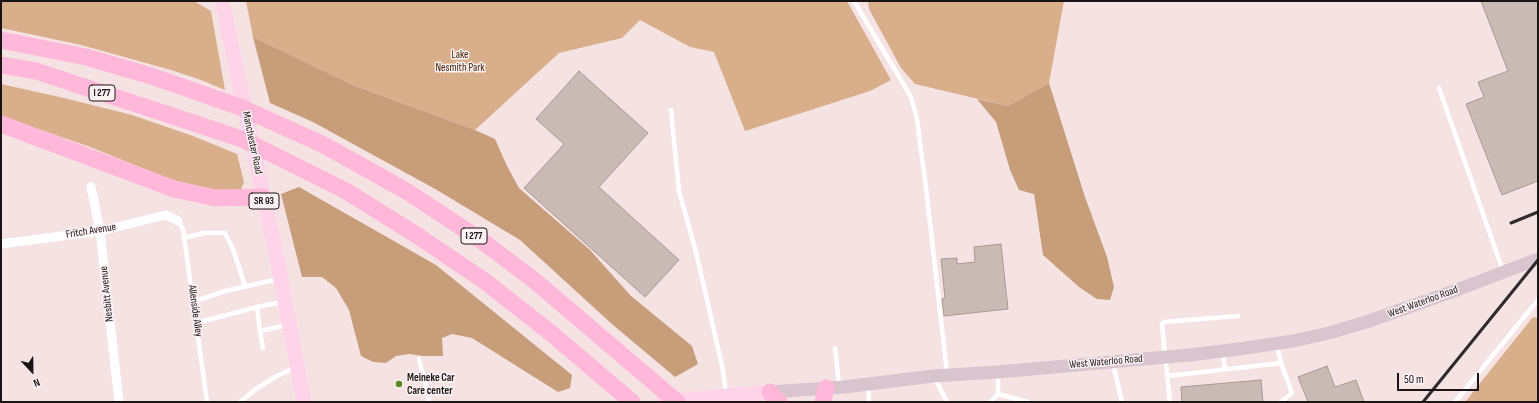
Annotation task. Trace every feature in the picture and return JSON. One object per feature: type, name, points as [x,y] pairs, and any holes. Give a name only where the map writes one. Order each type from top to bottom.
[{"type":"highway","name":"I 277","points":[[1,40],[86,57],[151,76],[240,107],[292,129],[324,145],[408,192],[482,241],[535,281],[677,402]]},
{"type":"highway","name":"I 277","points":[[1,65],[36,71],[202,125],[242,139],[300,167],[352,195],[418,236],[473,274],[552,334],[632,402]]},
{"type":"highway","points":[[1,124],[174,189],[215,198],[263,196]]},
{"type":"main road","name":"Manchester Road","points":[[222,1],[285,302],[304,402]]},
{"type":"main road","name":"West Waterloo Road","points":[[662,402],[727,396],[774,397],[830,392],[868,384],[933,376],[1112,362],[1277,344],[1329,333],[1369,321],[1538,259]]},
{"type":"street","name":"Nesbitt Avenue","points":[[91,187],[100,231],[119,402]]},
{"type":"street","name":"Fritch Avenue","points":[[1,244],[100,231],[166,215],[178,221]]},
{"type":"lane","points":[[854,1],[911,98],[917,119],[947,375]]},
{"type":"lane","points":[[1439,88],[1503,272]]},
{"type":"lane","points":[[671,110],[679,192],[696,252],[723,370],[727,396]]},
{"type":"lane","name":"Allenside Alley","points":[[178,221],[184,238],[208,402]]},
{"type":"lane","points":[[184,238],[204,233],[225,233],[233,250],[244,286]]},
{"type":"lane","points":[[194,302],[225,291],[280,278]]},
{"type":"lane","points":[[1455,402],[1538,300]]},
{"type":"lane","points":[[196,322],[257,307],[285,302]]},
{"type":"lane","points":[[257,307],[263,348]]},
{"type":"lane","points":[[1170,402],[1162,325],[1164,322],[1238,316]]},
{"type":"lane","points":[[260,330],[289,324]]},
{"type":"lane","points":[[1277,344],[1281,363],[1292,394],[1281,402]]},
{"type":"lane","points":[[830,392],[835,348]]},
{"type":"lane","points":[[1223,351],[1225,369]]},
{"type":"lane","points":[[419,359],[429,402]]},
{"type":"lane","points":[[1112,362],[1122,402]]},
{"type":"lane","points":[[1167,376],[1281,363]]},
{"type":"lane","points":[[240,402],[256,389],[297,366]]},
{"type":"lane","points":[[990,402],[998,394],[998,372]]},
{"type":"lane","points":[[933,376],[947,402]]},
{"type":"lane","points":[[868,384],[869,402]]},
{"type":"lane","points":[[998,394],[1028,402]]},
{"type":"green space","points":[[1,1],[194,1],[211,11],[225,90],[171,70],[81,45],[1,28]]},
{"type":"green space","name":"Lake Nesmith Park","points":[[246,1],[847,1],[891,80],[870,91],[745,131],[714,52],[690,47],[640,20],[622,38],[559,53],[475,130],[355,86],[253,37]]},
{"type":"green space","points":[[868,1],[1064,1],[1049,83],[1008,106],[915,84],[901,68],[869,9]]},
{"type":"green space","points":[[1,84],[132,115],[193,136],[237,154],[244,182],[241,190],[229,193],[172,180],[90,147],[1,116]]},
{"type":"green space","points":[[1533,317],[1538,318],[1538,402],[1465,402]]},
{"type":"shaded area","points":[[253,37],[355,86],[475,130],[495,139],[519,188],[590,250],[631,296],[692,346],[698,364],[675,377],[613,325],[520,240],[437,190],[313,122],[270,103]]},
{"type":"shaded area","points":[[1049,83],[1085,197],[1107,257],[1114,287],[1110,300],[1097,299],[1079,287],[1043,255],[1034,194],[1019,190],[1010,170],[996,122],[977,99],[1008,106]]},
{"type":"shaded area","points":[[299,187],[436,265],[572,375],[570,388],[558,392],[472,338],[452,334],[442,338],[443,356],[409,354],[396,356],[386,363],[373,362],[361,356],[349,310],[336,288],[322,277],[302,277],[281,194]]},
{"type":"building","points":[[1481,1],[1538,1],[1538,181],[1502,195],[1466,104],[1484,97],[1478,82],[1508,71]]},
{"type":"building","points":[[579,71],[648,133],[599,187],[679,260],[645,297],[524,188],[564,144],[536,119]]},
{"type":"building","points":[[1001,244],[1008,309],[944,316],[942,299],[945,298],[941,259],[957,258],[957,264],[975,262],[974,247]]},
{"type":"building","points":[[1327,366],[1335,387],[1356,380],[1364,402],[1308,402],[1298,377]]},
{"type":"building","points":[[1261,380],[1263,402],[1182,402],[1181,387]]},
{"type":"railway","points":[[1511,223],[1538,212]]},
{"type":"railway","points":[[1423,402],[1538,260]]},
{"type":"place","name":"Meineke Car Care center","points":[[399,384]]}]
